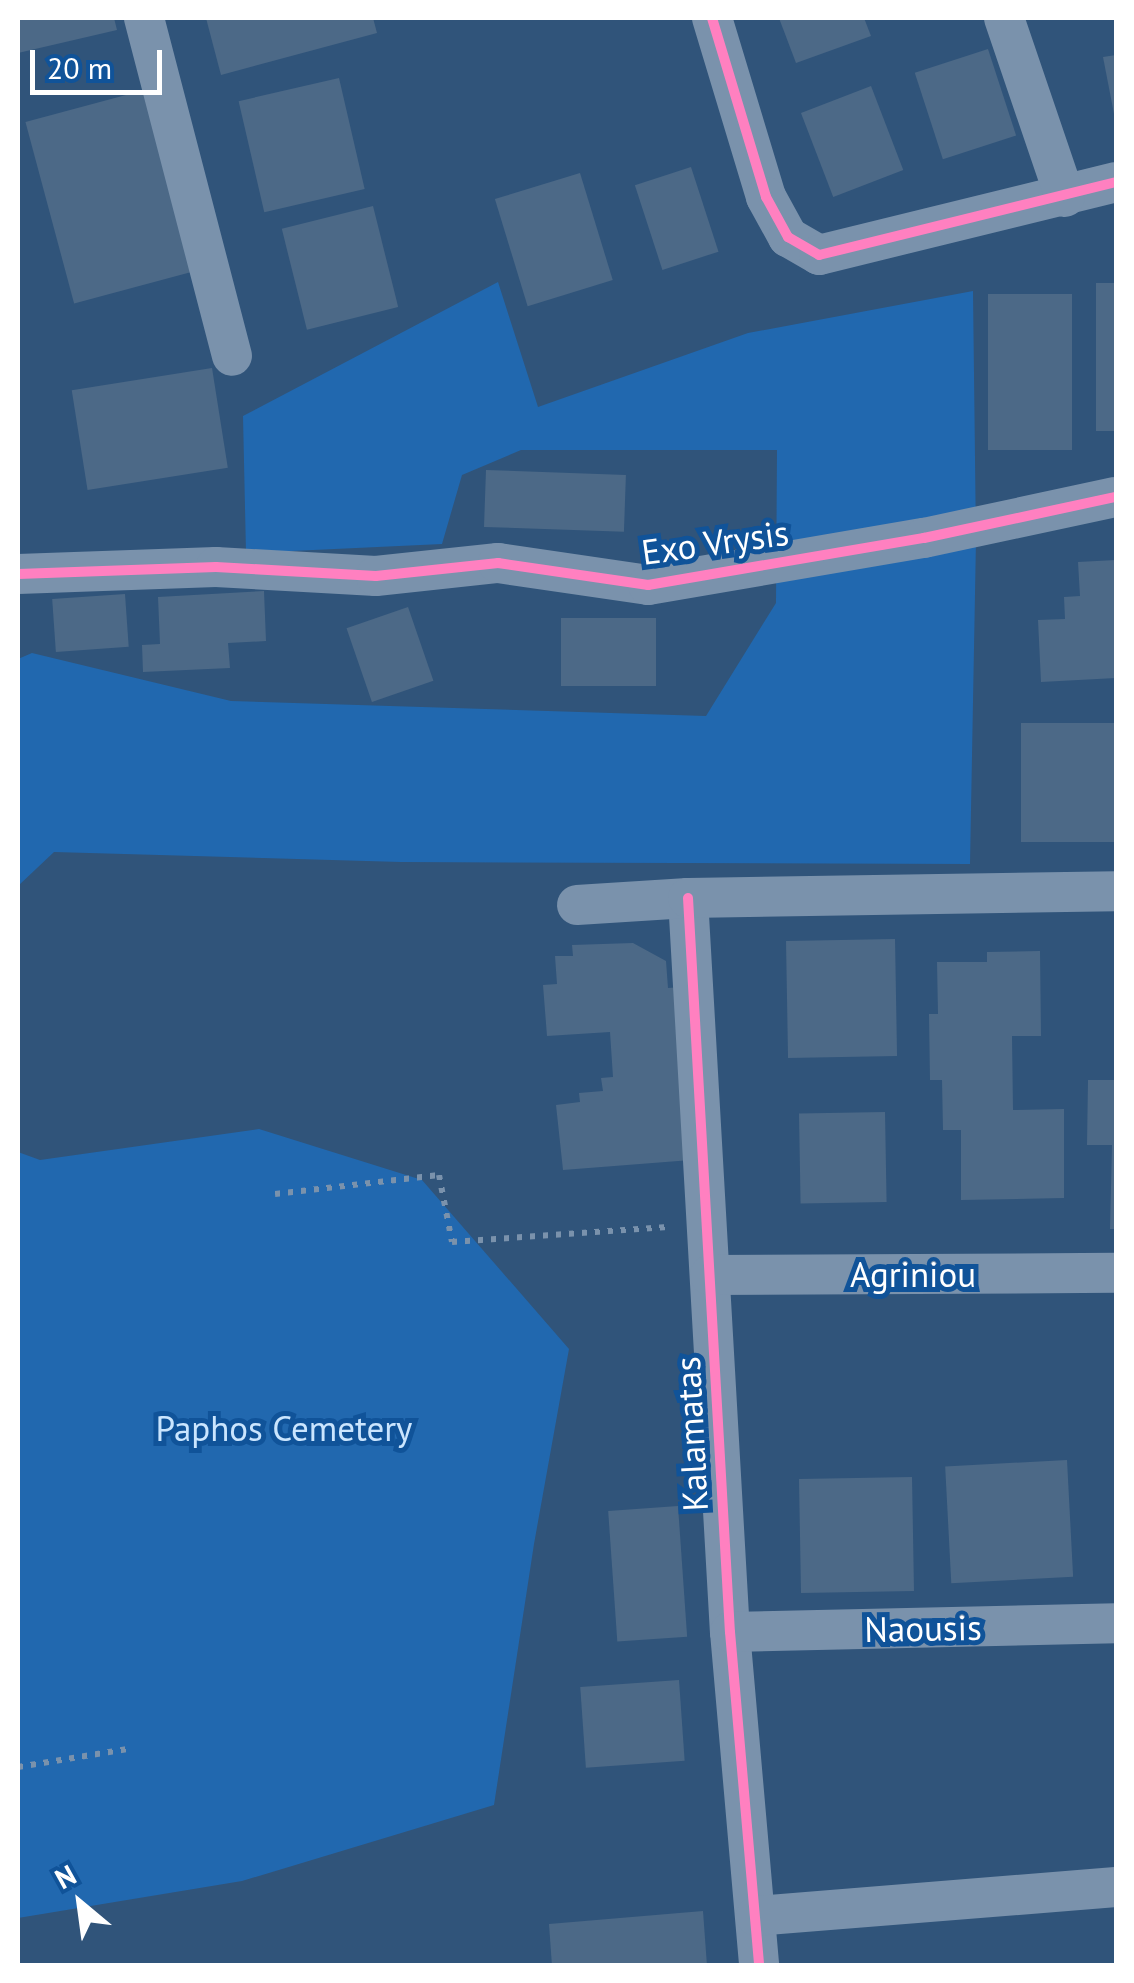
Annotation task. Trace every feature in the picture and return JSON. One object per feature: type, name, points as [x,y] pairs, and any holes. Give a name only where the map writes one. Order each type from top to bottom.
[{"type":"street","points":[[144,18],[232,356]]},
{"type":"street","points":[[712,18],[766,198],[788,237],[818,255],[1116,182]]},
{"type":"street","points":[[1004,18],[1065,196]]},
{"type":"street","name":"Exo Vrysis","points":[[18,574],[216,567],[376,576],[498,562],[648,585],[924,538],[1116,497]]},
{"type":"street","points":[[577,905],[688,898],[1116,891]]},
{"type":"street","name":"Kalamatas","points":[[688,898],[730,1632],[759,1966]]},
{"type":"street","name":"Agriniou","points":[[710,1275],[1116,1273]]},
{"type":"street","name":"Naousis","points":[[730,1632],[1116,1623]]},
{"type":"street","points":[[756,1916],[1116,1887]]},
{"type":"path","points":[[275,1194],[439,1175],[452,1242],[707,1224]]},
{"type":"path","points":[[18,1767],[128,1749]]},
{"type":"green space","points":[[498,282],[538,407],[748,333],[973,291],[976,540],[970,864],[401,862],[54,852],[18,886],[18,659],[32,653],[231,701],[706,716],[776,603],[777,450],[521,450],[462,475],[442,544],[246,553],[243,416]]},
{"type":"green space","name":"Paphos Cemetery","points":[[259,1129],[422,1180],[569,1349],[494,1805],[242,1881],[18,1918],[18,1152],[40,1160]]},
{"type":"building","points":[[18,18],[114,18],[117,30],[18,53]]},
{"type":"building","points":[[206,18],[373,18],[377,33],[221,75]]},
{"type":"building","points":[[779,18],[864,18],[871,36],[796,63]]},
{"type":"building","points":[[988,49],[1016,136],[943,159],[915,73]]},
{"type":"building","points":[[1116,55],[1116,119],[1115,119],[1103,57]]},
{"type":"building","points":[[339,78],[365,189],[264,212],[239,101]]},
{"type":"building","points":[[871,86],[903,170],[833,197],[801,113]]},
{"type":"building","points":[[152,88],[201,270],[74,303],[25,122]]},
{"type":"building","points":[[691,167],[719,252],[662,270],[635,185]]},
{"type":"building","points":[[580,173],[613,280],[528,306],[495,199]]},
{"type":"building","points":[[373,206],[398,307],[307,330],[282,229]]},
{"type":"building","points":[[1096,283],[1116,283],[1116,431],[1096,431]]},
{"type":"building","points":[[988,294],[1072,294],[1072,450],[988,450]]},
{"type":"building","points":[[212,368],[228,468],[88,490],[72,390]]},
{"type":"building","points":[[486,470],[626,475],[624,532],[484,527]]},
{"type":"building","points":[[1116,560],[1116,678],[1041,682],[1038,620],[1065,619],[1064,597],[1080,596],[1078,562]]},
{"type":"building","points":[[264,591],[266,641],[228,643],[230,668],[143,672],[142,645],[160,644],[158,597]]},
{"type":"building","points":[[125,594],[129,647],[56,652],[52,599]]},
{"type":"building","points":[[408,607],[433,681],[372,702],[347,628]]},
{"type":"building","points":[[561,618],[656,618],[656,686],[561,686]]},
{"type":"building","points":[[1021,723],[1116,723],[1116,842],[1021,842]]},
{"type":"building","points":[[895,939],[897,1056],[788,1058],[786,941]]},
{"type":"building","points":[[633,943],[666,961],[668,988],[682,987],[691,1160],[563,1170],[556,1105],[580,1102],[579,1093],[603,1091],[601,1078],[613,1077],[610,1032],[547,1036],[543,985],[557,984],[555,956],[573,956],[572,945]]},
{"type":"building","points":[[1040,951],[1041,1036],[1012,1036],[1013,1110],[1064,1109],[1064,1198],[961,1200],[961,1130],[943,1130],[942,1080],[930,1080],[929,1014],[938,1014],[937,962],[987,962],[987,952]]},
{"type":"building","points":[[1088,1080],[1116,1080],[1116,1229],[1110,1229],[1112,1145],[1087,1145]]},
{"type":"building","points":[[885,1112],[887,1202],[801,1203],[799,1114]]},
{"type":"building","points":[[1067,1460],[1073,1577],[951,1583],[945,1466]]},
{"type":"building","points":[[912,1477],[914,1591],[801,1593],[799,1479]]},
{"type":"building","points":[[678,1506],[687,1637],[617,1642],[608,1511]]},
{"type":"building","points":[[679,1680],[685,1761],[586,1768],[580,1687]]},
{"type":"building","points":[[703,1911],[707,1966],[552,1966],[549,1924]]},
{"type":"cycle path","points":[[712,18],[766,197],[788,237],[819,255],[1116,182]]},
{"type":"cycle path","points":[[18,574],[216,567],[376,576],[498,563],[648,585],[924,538],[1116,497]]},
{"type":"cycle path","points":[[688,898],[730,1632],[759,1966]]}]
